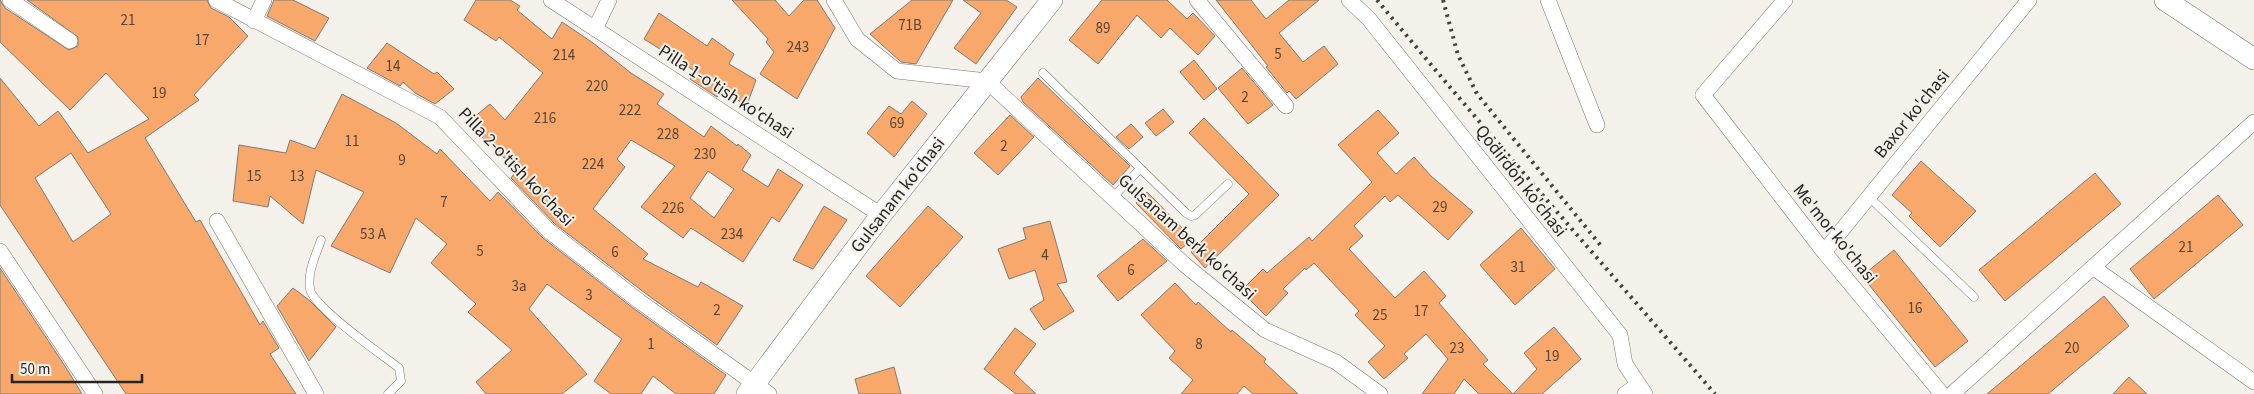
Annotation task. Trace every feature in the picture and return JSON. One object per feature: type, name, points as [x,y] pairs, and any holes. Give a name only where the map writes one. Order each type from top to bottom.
[{"type":"main road","name":"Gulsanam ko'chasi","points":[[757,390],[881,215],[1052,0]]},
{"type":"main road","points":[[2164,0],[2254,59]]},
{"type":"main road","points":[[2187,0],[2254,46]]},
{"type":"street","points":[[10,0],[70,40]]},
{"type":"street","name":"Pilla 2-o'tish ko'chasi","points":[[216,0],[440,117],[549,231],[757,390]]},
{"type":"street","points":[[254,20],[264,0]]},
{"type":"street","name":"Pilla 1-o'tish ko'chasi","points":[[551,0],[881,215]]},
{"type":"street","points":[[595,29],[609,0]]},
{"type":"street","points":[[834,0],[857,39],[897,71],[987,81]]},
{"type":"street","points":[[1196,0],[1286,106]]},
{"type":"street","name":"Qodirdon ko'chasi","points":[[1349,0],[1369,20],[1620,335],[1625,364],[1642,389]]},
{"type":"street","points":[[1548,0],[1597,125]]},
{"type":"street","name":"Me'mor ko'chasi","points":[[1785,0],[1703,95],[1824,252],[1942,394]]},
{"type":"street","name":"Baxor ko'chasi","points":[[1824,252],[2029,0]]},
{"type":"street","name":"Gulsanam berk ko'chasi","points":[[987,81],[1113,196],[1185,265],[1264,330],[1336,362],[1380,394]]},
{"type":"street","points":[[1952,394],[2254,122]]},
{"type":"street","points":[[218,221],[316,394]]},
{"type":"street","points":[[0,251],[95,394]]},
{"type":"street","points":[[2094,268],[2254,382]]},
{"type":"street","points":[[1625,394],[1642,389]]},
{"type":"lane","points":[[1043,73],[1191,216],[1228,184]]},
{"type":"lane","points":[[1113,196],[1140,168]]},
{"type":"lane","points":[[1868,197],[1974,297]]},
{"type":"lane","points":[[321,240],[310,276],[310,291],[320,306],[399,368],[402,381],[388,394]]},
{"type":"building","points":[[0,0],[5,8],[69,50],[78,46],[78,37],[27,0],[207,0],[211,8],[229,17],[248,36],[194,95],[199,100],[145,138],[196,222],[200,220],[260,325],[263,321],[279,348],[270,354],[296,394],[126,394],[0,205],[0,78],[39,126],[58,111],[88,153],[149,119],[106,73],[70,110],[0,42]],"holes":[[[71,153],[111,214],[73,242],[35,178]]]},
{"type":"building","points":[[274,0],[293,0],[329,18],[315,41],[267,16]]},
{"type":"building","points":[[476,0],[510,0],[520,6],[517,10],[552,39],[562,22],[593,43],[631,73],[664,94],[657,104],[704,137],[711,126],[737,146],[738,144],[751,155],[742,170],[768,187],[778,169],[803,185],[779,222],[772,217],[743,262],[691,228],[683,238],[641,207],[675,166],[631,140],[617,159],[625,167],[593,209],[648,254],[643,259],[698,287],[701,282],[743,306],[717,345],[555,224],[511,178],[517,170],[467,123],[490,104],[505,120],[543,73],[499,37],[496,41],[464,20]],"holes":[[[708,171],[734,189],[714,218],[690,198]]]},
{"type":"building","points":[[732,0],[775,0],[789,16],[804,0],[817,0],[835,28],[797,99],[760,74],[774,52],[766,42],[768,39]]},
{"type":"building","points":[[912,0],[953,0],[916,64],[901,62],[870,34]]},
{"type":"building","points":[[963,0],[1006,0],[1017,7],[976,64],[954,48],[981,13]]},
{"type":"building","points":[[1102,0],[1167,0],[1187,19],[1193,13],[1215,36],[1198,55],[1170,28],[1161,38],[1137,15],[1098,64],[1069,40]]},
{"type":"building","points":[[1216,0],[1251,0],[1266,19],[1289,0],[1319,0],[1279,33],[1303,62],[1324,46],[1338,64],[1296,99],[1289,91],[1287,93]]},
{"type":"building","points":[[659,13],[707,46],[712,38],[734,54],[729,64],[756,80],[747,105],[722,92],[717,97],[690,79],[693,70],[644,39]]},
{"type":"building","points":[[387,43],[434,74],[437,72],[454,89],[435,104],[415,93],[403,82],[400,86],[367,68]]},
{"type":"building","points":[[1194,60],[1217,89],[1204,100],[1180,72]]},
{"type":"building","points":[[1242,68],[1273,105],[1248,124],[1218,88]]},
{"type":"building","points":[[1038,78],[1130,166],[1113,185],[1023,102],[1021,97]]},
{"type":"building","points":[[342,94],[396,123],[437,154],[440,149],[490,201],[498,192],[543,238],[633,308],[726,375],[714,394],[676,394],[653,376],[641,394],[611,394],[594,381],[622,339],[547,284],[529,309],[587,374],[562,394],[486,394],[476,382],[512,350],[468,312],[476,304],[431,263],[447,244],[416,218],[390,273],[331,246],[364,192],[316,170],[303,224],[270,196],[268,207],[233,201],[239,145],[286,153],[290,140],[315,149]]},
{"type":"building","points":[[912,101],[927,114],[894,157],[867,133],[889,106],[901,114]]},
{"type":"building","points":[[1163,109],[1174,122],[1156,136],[1145,123]]},
{"type":"building","points":[[1378,110],[1399,133],[1377,153],[1396,174],[1414,157],[1431,176],[1473,212],[1448,240],[1398,195],[1390,202],[1385,196],[1354,226],[1363,236],[1349,249],[1395,298],[1424,271],[1446,296],[1439,303],[1488,360],[1483,364],[1513,394],[1479,394],[1464,379],[1454,394],[1422,394],[1448,359],[1426,334],[1404,354],[1408,358],[1384,379],[1368,362],[1385,346],[1355,315],[1359,311],[1314,263],[1306,270],[1305,268],[1283,289],[1288,293],[1266,316],[1241,291],[1263,269],[1267,273],[1309,237],[1312,241],[1372,182],[1338,145]]},
{"type":"building","points":[[1010,115],[1034,137],[998,175],[974,153]]},
{"type":"building","points":[[1204,118],[1279,195],[1205,268],[1191,252],[1249,194],[1189,133]]},
{"type":"building","points":[[1131,124],[1143,137],[1129,149],[1116,137]]},
{"type":"building","points":[[1921,161],[1976,211],[1940,247],[1909,216],[1912,213],[1892,195]]},
{"type":"building","points":[[2095,173],[2121,204],[2005,301],[1979,270]]},
{"type":"building","points":[[1147,192],[1193,239],[1181,249],[1136,203]]},
{"type":"building","points":[[2218,195],[2243,225],[2154,299],[2130,269]]},
{"type":"building","points":[[824,206],[847,220],[813,269],[793,260]]},
{"type":"building","points":[[928,206],[963,237],[900,307],[866,276]]},
{"type":"building","points":[[1050,221],[1067,282],[1057,284],[1074,311],[1044,330],[1030,309],[1044,300],[1035,270],[1009,279],[998,249],[1026,239],[1023,228]]},
{"type":"building","points":[[1521,228],[1555,269],[1515,305],[1480,265]]},
{"type":"building","points":[[1143,239],[1167,261],[1118,301],[1097,276]]},
{"type":"building","points":[[1894,250],[1968,341],[1935,367],[1862,276]]},
{"type":"building","points":[[0,268],[65,366],[82,394],[0,394]]},
{"type":"building","points":[[1175,283],[1196,305],[1198,302],[1231,332],[1232,330],[1266,359],[1264,362],[1298,394],[1253,394],[1244,386],[1237,394],[1181,394],[1193,380],[1169,358],[1175,351],[1141,315]]},
{"type":"building","points":[[293,288],[309,300],[336,327],[309,361],[277,306]]},
{"type":"building","points":[[2104,296],[2129,326],[2048,394],[1987,394]]},
{"type":"building","points":[[1554,327],[1581,359],[1542,394],[1513,394],[1537,369],[1524,353]]},
{"type":"building","points":[[1015,328],[1036,344],[1014,373],[1036,394],[1016,394],[984,369]]},
{"type":"building","points":[[894,367],[901,394],[859,394],[855,379]]},
{"type":"building","points":[[2129,377],[2147,394],[2113,394]]},
{"type":"railway","points":[[1377,0],[1502,149],[1715,394]]},
{"type":"railway","points":[[1443,0],[1458,55],[1477,94],[1602,247]]}]
